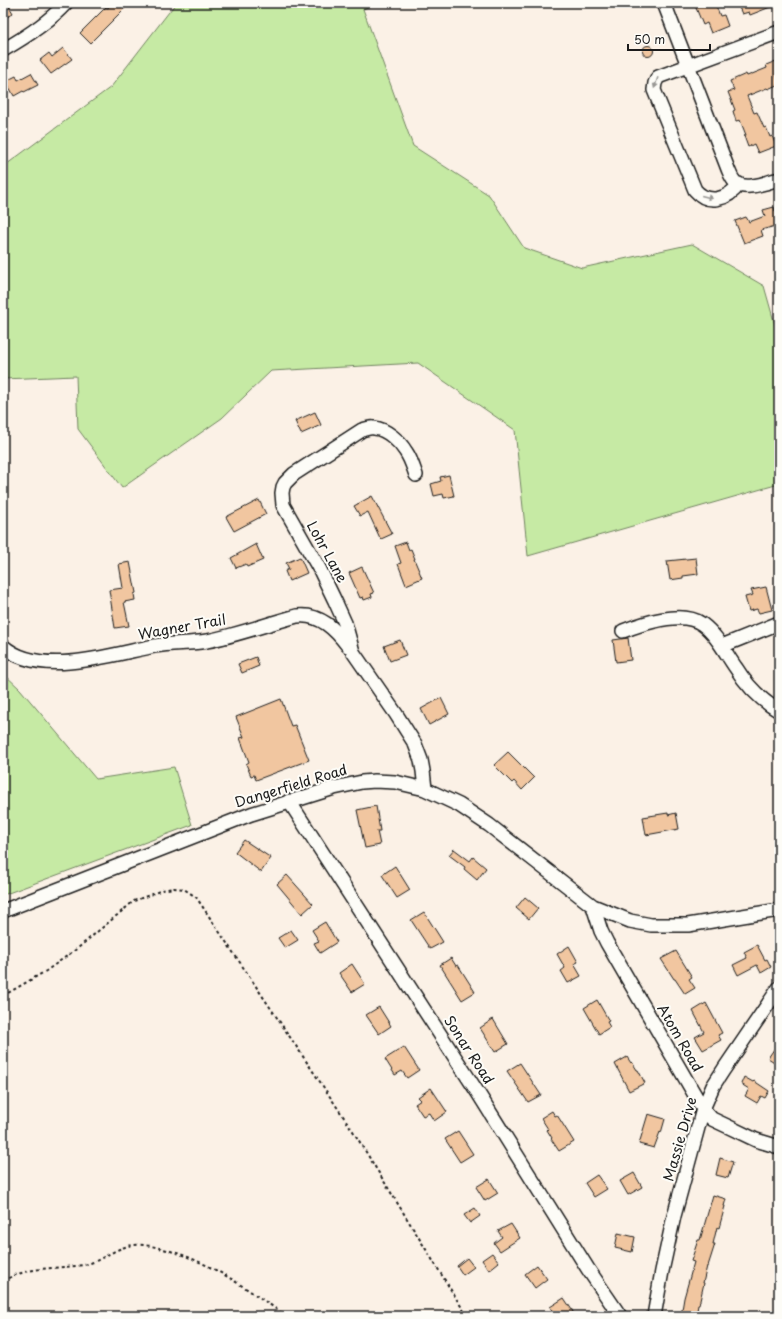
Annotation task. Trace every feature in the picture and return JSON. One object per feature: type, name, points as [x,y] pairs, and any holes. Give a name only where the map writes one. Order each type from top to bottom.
[{"type":"street","points":[[3,50],[46,22],[66,3]]},
{"type":"street","points":[[664,3],[728,169],[734,180],[739,184],[749,186],[779,179]]},
{"type":"street","points":[[739,184],[734,192],[714,199],[700,196],[695,190],[654,90],[655,83],[658,77],[779,32]]},
{"type":"street","name":"Lohr Lane","points":[[416,475],[407,452],[393,437],[376,428],[370,428],[362,430],[300,470],[285,483],[282,494],[283,505],[320,570],[345,623],[353,652],[415,744],[423,771],[425,789]]},
{"type":"street","name":"Wagner Trail","points":[[3,646],[17,655],[28,659],[55,662],[99,659],[156,646],[206,641],[303,615],[310,616],[326,623],[339,634],[353,652]]},
{"type":"street","points":[[623,631],[641,624],[665,619],[690,619],[703,625],[722,646],[736,670],[760,697],[779,711]]},
{"type":"street","points":[[722,646],[779,623]]},
{"type":"street","name":"Dangerfield Road","points":[[3,911],[251,814],[334,788],[362,782],[375,781],[395,782],[425,789],[459,805],[484,821],[593,906],[630,921],[651,925],[688,925],[779,910]]},
{"type":"street","name":"Sonar Road","points":[[289,801],[478,1093],[588,1270],[620,1316]]},
{"type":"street","name":"Atom Road","points":[[593,906],[601,931],[607,943],[703,1109],[712,1119],[756,1140],[779,1146]]},
{"type":"street","name":"Massie Drive","points":[[654,1316],[674,1216],[703,1109],[713,1086],[779,988]]},
{"type":"path","points":[[3,996],[46,971],[78,948],[134,901],[162,890],[174,888],[184,889],[196,897],[353,1131],[467,1316]]},
{"type":"path","points":[[3,1281],[28,1270],[85,1264],[128,1246],[144,1245],[177,1253],[222,1273],[286,1316]]},
{"type":"green space","points":[[176,3],[378,3],[363,9],[413,146],[489,195],[524,248],[582,268],[692,244],[764,286],[779,339],[779,484],[528,556],[515,430],[418,363],[271,371],[222,418],[122,488],[78,429],[76,376],[3,379],[3,167],[111,87]]},
{"type":"green space","points":[[3,673],[20,689],[96,779],[174,767],[192,825],[3,895]]},
{"type":"building","points":[[3,3],[7,3],[13,13],[3,20]]},
{"type":"building","points":[[112,3],[130,3],[90,43],[80,33]]},
{"type":"building","points":[[694,3],[715,3],[720,16],[724,15],[728,26],[711,33],[707,23],[703,25]]},
{"type":"building","points":[[737,3],[778,4],[750,15],[749,12],[742,14]]},
{"type":"building","points":[[648,45],[652,47],[654,51],[652,55],[648,57],[644,55],[642,51],[644,47]]},
{"type":"building","points":[[63,48],[72,59],[51,74],[40,60],[49,53],[52,57]]},
{"type":"building","points":[[776,61],[779,69],[779,73],[776,74],[779,84],[747,96],[754,113],[757,112],[764,128],[766,127],[770,137],[772,136],[776,146],[758,153],[754,144],[748,147],[744,136],[746,135],[740,120],[736,121],[733,111],[735,110],[728,92],[734,90],[730,81],[746,74],[747,76],[767,68],[766,65]]},
{"type":"building","points":[[31,73],[38,85],[14,96],[6,81],[16,76],[18,80]]},
{"type":"building","points":[[774,207],[775,211],[779,210],[779,225],[761,230],[763,236],[744,243],[735,221],[746,217],[749,222],[765,216],[763,210]]},
{"type":"building","points":[[315,412],[321,425],[301,434],[295,421]]},
{"type":"building","points":[[449,475],[454,496],[444,498],[443,494],[434,496],[431,484],[441,481],[440,477]]},
{"type":"building","points":[[372,496],[392,534],[381,539],[368,512],[360,516],[354,506]]},
{"type":"building","points":[[259,500],[266,514],[234,531],[226,517]]},
{"type":"building","points":[[406,542],[409,550],[411,549],[422,578],[406,585],[398,564],[401,563],[395,546]]},
{"type":"building","points":[[256,544],[263,560],[247,567],[246,564],[236,568],[231,558]]},
{"type":"building","points":[[300,557],[307,573],[289,581],[285,571],[289,569],[286,563]]},
{"type":"building","points":[[696,558],[698,574],[670,580],[667,561]]},
{"type":"building","points":[[130,562],[136,593],[134,594],[135,600],[124,602],[129,626],[115,628],[109,590],[123,588],[119,564]]},
{"type":"building","points":[[362,567],[374,593],[371,594],[372,597],[364,600],[363,597],[360,598],[349,573]]},
{"type":"building","points":[[766,587],[772,610],[759,613],[757,609],[749,611],[745,597],[753,595],[751,590]]},
{"type":"building","points":[[628,638],[631,660],[616,662],[613,640]]},
{"type":"building","points":[[400,640],[406,655],[390,661],[384,646]]},
{"type":"building","points":[[256,657],[259,666],[242,673],[238,664]]},
{"type":"building","points":[[441,698],[449,714],[429,725],[421,709]]},
{"type":"building","points":[[281,699],[291,726],[295,725],[309,760],[256,780],[254,775],[251,776],[246,764],[249,762],[240,738],[244,737],[236,717]]},
{"type":"building","points":[[508,752],[534,778],[522,790],[514,781],[512,783],[494,765]]},
{"type":"building","points":[[376,806],[380,831],[377,831],[380,845],[365,848],[357,810]]},
{"type":"building","points":[[668,813],[668,815],[676,813],[679,829],[646,835],[643,817]]},
{"type":"building","points":[[244,840],[271,858],[261,872],[235,852]]},
{"type":"building","points":[[454,849],[470,861],[473,857],[486,868],[477,880],[464,869],[465,867],[449,855]]},
{"type":"building","points":[[395,866],[410,890],[397,898],[382,875]]},
{"type":"building","points":[[287,875],[313,904],[302,914],[277,884]]},
{"type":"building","points":[[525,897],[538,908],[529,919],[516,908]]},
{"type":"building","points":[[424,912],[443,942],[430,949],[411,920]]},
{"type":"building","points":[[325,922],[337,942],[320,953],[314,943],[319,941],[312,930]]},
{"type":"building","points":[[291,930],[298,940],[285,948],[278,938]]},
{"type":"building","points":[[757,945],[765,960],[767,959],[771,967],[761,973],[757,965],[738,975],[733,965],[747,958],[744,952]]},
{"type":"building","points":[[569,946],[578,962],[574,964],[581,976],[568,983],[561,971],[565,968],[557,954]]},
{"type":"building","points":[[676,951],[692,977],[689,979],[695,988],[685,994],[661,959]]},
{"type":"building","points":[[451,958],[456,966],[458,965],[475,992],[462,1000],[440,965]]},
{"type":"building","points":[[352,964],[365,984],[352,992],[339,973]]},
{"type":"building","points":[[597,1000],[609,1021],[607,1022],[610,1027],[599,1034],[584,1008]]},
{"type":"building","points":[[706,1003],[722,1033],[718,1035],[721,1040],[703,1050],[695,1037],[704,1032],[693,1011]]},
{"type":"building","points":[[379,1007],[391,1026],[379,1034],[366,1015]]},
{"type":"building","points":[[493,1019],[508,1044],[495,1052],[480,1028]]},
{"type":"building","points":[[779,1042],[779,1065],[768,1058]]},
{"type":"building","points":[[404,1047],[419,1070],[407,1078],[402,1071],[395,1075],[385,1059]]},
{"type":"building","points":[[627,1057],[638,1070],[645,1083],[629,1091],[615,1064]]},
{"type":"building","points":[[520,1063],[541,1095],[528,1102],[507,1071]]},
{"type":"building","points":[[744,1077],[753,1082],[754,1081],[769,1091],[765,1098],[761,1096],[757,1103],[745,1096],[749,1089],[741,1084]]},
{"type":"building","points":[[431,1088],[447,1112],[434,1121],[429,1113],[423,1116],[415,1104],[421,1100],[418,1097]]},
{"type":"building","points":[[552,1111],[555,1116],[557,1115],[574,1142],[559,1151],[551,1139],[552,1138],[547,1130],[548,1129],[541,1118]]},
{"type":"building","points":[[648,1114],[665,1119],[661,1133],[660,1132],[654,1148],[639,1144]]},
{"type":"building","points":[[458,1131],[473,1154],[460,1162],[445,1139]]},
{"type":"building","points":[[720,1158],[733,1162],[728,1178],[716,1175]]},
{"type":"building","points":[[634,1173],[642,1187],[628,1195],[620,1181]]},
{"type":"building","points":[[597,1175],[607,1189],[594,1197],[585,1183]]},
{"type":"building","points":[[489,1179],[498,1193],[485,1201],[476,1187]]},
{"type":"building","points":[[713,1195],[726,1199],[719,1228],[717,1227],[713,1244],[715,1244],[707,1266],[699,1305],[696,1316],[681,1316],[684,1298],[694,1262],[691,1261],[698,1240],[700,1240]]},
{"type":"building","points":[[475,1208],[480,1216],[470,1223],[464,1215]]},
{"type":"building","points":[[511,1224],[520,1238],[500,1251],[494,1243],[502,1237],[498,1231]]},
{"type":"building","points":[[618,1233],[635,1237],[632,1252],[615,1248]]},
{"type":"building","points":[[492,1253],[499,1262],[489,1270],[482,1260]]},
{"type":"building","points":[[467,1258],[474,1267],[463,1275],[457,1266]]},
{"type":"building","points":[[537,1265],[547,1279],[535,1288],[525,1274]]},
{"type":"building","points":[[564,1298],[575,1316],[555,1316],[550,1307]]}]
